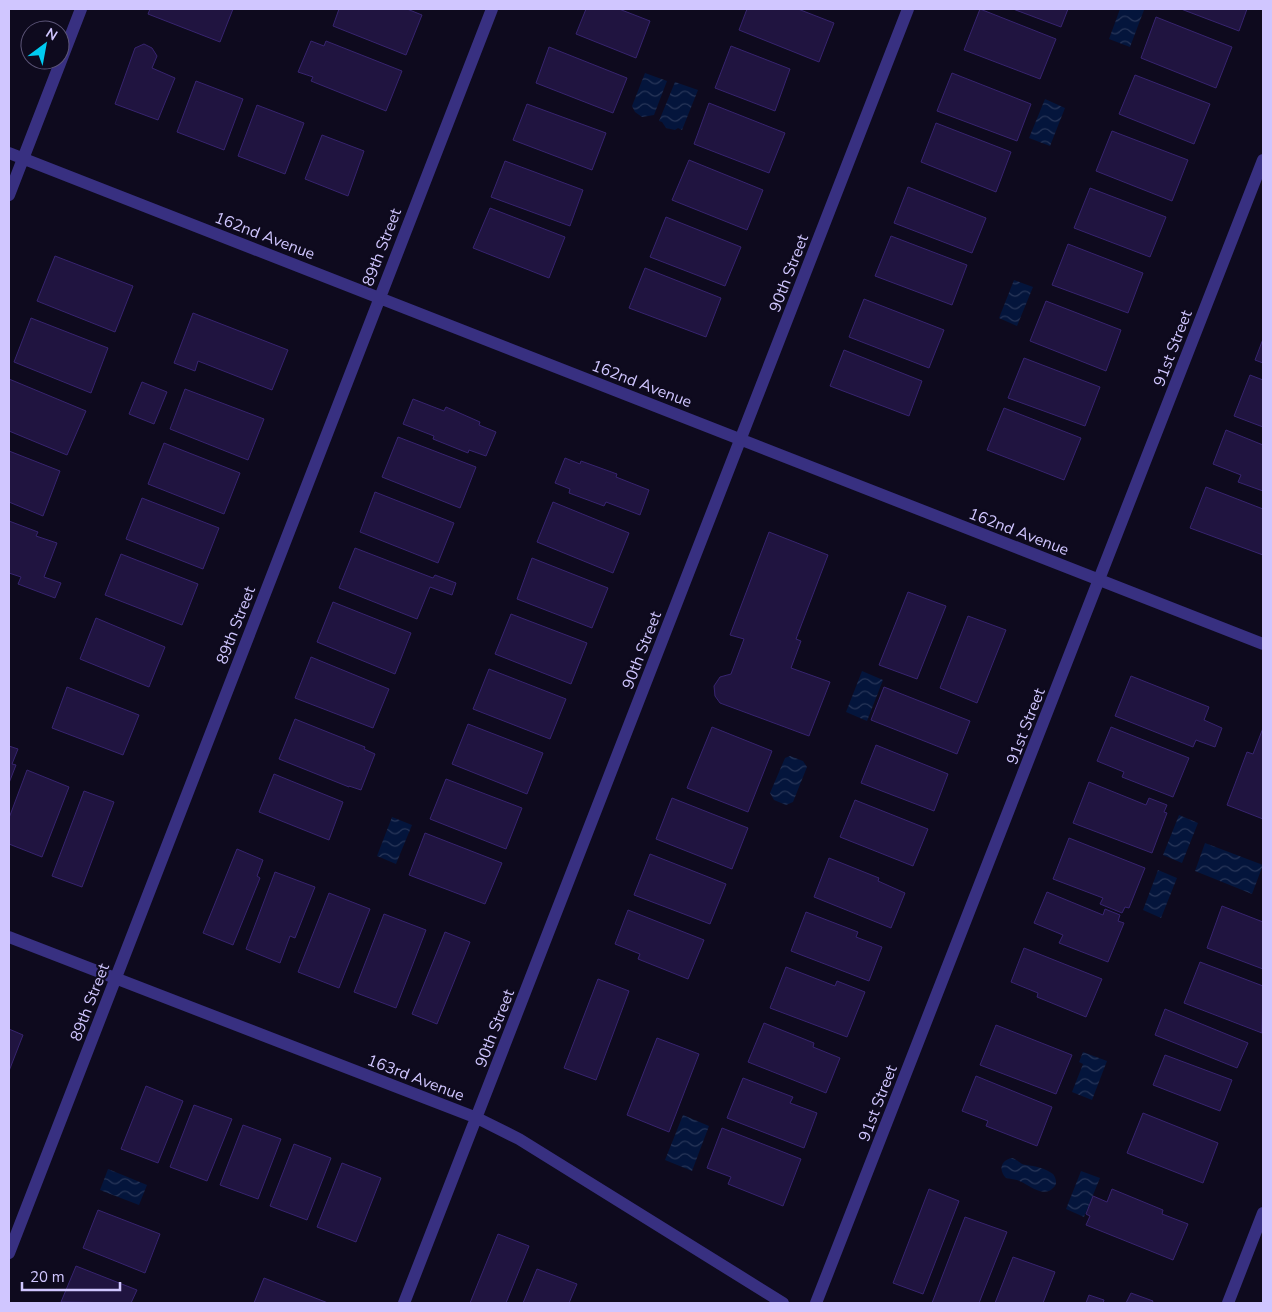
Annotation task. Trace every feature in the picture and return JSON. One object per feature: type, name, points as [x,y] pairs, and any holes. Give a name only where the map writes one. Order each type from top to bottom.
[{"type":"street","points":[[9,195],[81,9]]},
{"type":"street","name":"89th Street","points":[[9,1253],[492,9]]},
{"type":"street","name":"90th Street","points":[[404,1303],[908,9]]},
{"type":"street","name":"162nd Avenue","points":[[9,153],[1263,644]]},
{"type":"street","name":"91st Street","points":[[816,1303],[1263,160]]},
{"type":"street","name":"163rd Avenue","points":[[9,937],[477,1118],[519,1139],[783,1303]]},
{"type":"street","points":[[1228,1303],[1263,1214]]},
{"type":"water","points":[[1120,9],[1144,10],[1130,47],[1109,39]]},
{"type":"water","points":[[645,73],[667,81],[654,115],[642,117],[635,112],[632,106]]},
{"type":"water","points":[[675,82],[698,90],[682,130],[666,128],[659,121]]},
{"type":"water","points":[[1045,99],[1065,108],[1050,146],[1029,138]]},
{"type":"water","points":[[1014,280],[1033,287],[1017,326],[999,318]]},
{"type":"water","points":[[862,671],[883,680],[867,721],[846,712]]},
{"type":"water","points":[[790,756],[803,761],[807,767],[793,802],[786,805],[774,800],[770,793],[785,758]]},
{"type":"water","points":[[1179,815],[1198,823],[1182,863],[1163,855]]},
{"type":"water","points":[[392,817],[412,825],[396,864],[377,856]]},
{"type":"water","points":[[1205,843],[1263,865],[1252,894],[1195,871]]},
{"type":"water","points":[[1158,870],[1177,878],[1161,918],[1143,910]]},
{"type":"water","points":[[1083,1052],[1107,1061],[1092,1100],[1072,1092],[1083,1064],[1079,1062]]},
{"type":"water","points":[[683,1115],[709,1126],[692,1171],[665,1160]]},
{"type":"water","points":[[1012,1158],[1024,1165],[1050,1172],[1056,1179],[1055,1186],[1045,1192],[1017,1180],[1006,1178],[1001,1169],[1005,1161]]},
{"type":"water","points":[[108,1169],[147,1185],[139,1205],[100,1190]]},
{"type":"water","points":[[1081,1171],[1100,1178],[1084,1217],[1066,1209]]},
{"type":"building","points":[[150,9],[233,9],[220,42],[148,14]]},
{"type":"building","points":[[339,9],[407,9],[422,15],[406,55],[333,26]]},
{"type":"building","points":[[586,9],[619,9],[650,21],[636,58],[576,34]]},
{"type":"building","points":[[747,9],[798,9],[834,23],[819,62],[739,30]]},
{"type":"building","points":[[980,9],[1056,39],[1040,79],[964,50]]},
{"type":"building","points":[[1013,9],[1068,9],[1061,27]]},
{"type":"building","points":[[1181,9],[1247,9],[1239,31]]},
{"type":"building","points":[[1156,17],[1232,47],[1216,88],[1141,58]]},
{"type":"building","points":[[311,41],[324,46],[326,41],[402,71],[386,111],[311,81],[313,77],[298,72]]},
{"type":"building","points":[[144,44],[152,48],[157,56],[152,68],[175,78],[158,120],[115,104],[135,48]]},
{"type":"building","points":[[731,46],[790,69],[775,111],[715,88]]},
{"type":"building","points":[[549,47],[627,78],[613,113],[536,83]]},
{"type":"building","points":[[952,73],[1031,104],[1017,141],[937,111]]},
{"type":"building","points":[[1135,75],[1210,104],[1194,144],[1119,114]]},
{"type":"building","points":[[196,81],[243,99],[224,150],[177,132]]},
{"type":"building","points":[[709,103],[785,133],[769,173],[694,144]]},
{"type":"building","points":[[527,104],[606,133],[592,170],[513,140]]},
{"type":"building","points":[[257,105],[304,123],[285,174],[238,156]]},
{"type":"building","points":[[936,123],[1011,152],[996,192],[921,162]]},
{"type":"building","points":[[1112,131],[1188,160],[1172,201],[1096,171]]},
{"type":"building","points":[[322,135],[364,151],[348,196],[305,179]]},
{"type":"building","points":[[689,160],[763,190],[747,230],[672,200]]},
{"type":"building","points":[[505,161],[583,190],[570,226],[491,197]]},
{"type":"building","points":[[908,187],[986,218],[972,253],[894,223]]},
{"type":"building","points":[[1090,188],[1166,217],[1150,257],[1074,228]]},
{"type":"building","points":[[490,208],[565,237],[549,278],[473,248]]},
{"type":"building","points":[[666,217],[741,247],[725,286],[650,257]]},
{"type":"building","points":[[891,236],[967,265],[952,305],[875,276]]},
{"type":"building","points":[[1068,244],[1143,273],[1128,313],[1052,285]]},
{"type":"building","points":[[55,256],[133,286],[115,332],[37,301]]},
{"type":"building","points":[[645,268],[721,298],[706,337],[629,308]]},
{"type":"building","points":[[864,299],[944,330],[929,368],[849,337]]},
{"type":"building","points":[[1046,301],[1121,330],[1106,371],[1030,341]]},
{"type":"building","points":[[193,313],[288,350],[272,390],[198,361],[195,371],[174,363]]},
{"type":"building","points":[[31,318],[108,348],[91,393],[14,362]]},
{"type":"building","points":[[1263,339],[1263,363],[1255,360]]},
{"type":"building","points":[[844,350],[922,381],[909,416],[830,386]]},
{"type":"building","points":[[1024,358],[1100,387],[1085,426],[1008,398]]},
{"type":"building","points":[[1250,375],[1263,380],[1263,427],[1234,416]]},
{"type":"building","points":[[9,379],[86,411],[67,455],[9,431]]},
{"type":"building","points":[[142,382],[167,392],[154,424],[129,414]]},
{"type":"building","points":[[185,389],[264,419],[248,460],[170,429]]},
{"type":"building","points":[[413,399],[444,411],[446,407],[480,422],[479,425],[496,432],[486,456],[469,450],[468,453],[433,439],[434,436],[403,424]]},
{"type":"building","points":[[1004,408],[1081,438],[1064,480],[987,450]]},
{"type":"building","points":[[1226,430],[1263,445],[1263,491],[1238,482],[1241,475],[1213,464]]},
{"type":"building","points":[[398,437],[476,467],[460,508],[382,477]]},
{"type":"building","points":[[164,443],[240,473],[224,514],[148,484]]},
{"type":"building","points":[[9,451],[60,471],[43,516],[9,502]]},
{"type":"building","points":[[565,458],[580,464],[581,461],[617,474],[616,477],[649,490],[640,515],[606,502],[604,506],[569,493],[570,489],[555,483]]},
{"type":"building","points":[[1206,487],[1263,509],[1263,555],[1190,528]]},
{"type":"building","points":[[375,492],[454,523],[438,563],[360,532]]},
{"type":"building","points":[[142,498],[219,528],[203,569],[126,539]]},
{"type":"building","points":[[553,502],[629,533],[613,573],[537,542]]},
{"type":"building","points":[[9,521],[38,532],[36,536],[57,543],[44,577],[61,583],[55,598],[18,584],[21,577],[9,573]]},
{"type":"building","points":[[769,532],[828,555],[796,639],[801,641],[791,668],[830,682],[809,736],[720,703],[715,696],[714,686],[720,677],[731,674],[744,639],[730,635]]},
{"type":"building","points":[[355,548],[433,578],[435,575],[456,583],[452,595],[430,587],[417,619],[339,588]]},
{"type":"building","points":[[121,554],[198,584],[182,625],[105,595]]},
{"type":"building","points":[[532,558],[608,588],[592,628],[517,599]]},
{"type":"building","points":[[908,592],[946,606],[917,679],[879,665]]},
{"type":"building","points":[[333,602],[411,633],[395,674],[317,642]]},
{"type":"building","points":[[511,614],[587,643],[571,684],[495,654]]},
{"type":"building","points":[[968,616],[1006,630],[977,703],[940,688]]},
{"type":"building","points":[[96,618],[165,647],[149,687],[80,659]]},
{"type":"building","points":[[311,657],[389,689],[373,728],[295,698]]},
{"type":"building","points":[[489,669],[566,699],[550,739],[473,709]]},
{"type":"building","points":[[1131,676],[1209,707],[1204,720],[1222,728],[1215,747],[1196,740],[1193,747],[1115,716]]},
{"type":"building","points":[[67,687],[139,715],[123,755],[52,728]]},
{"type":"building","points":[[884,687],[970,721],[957,754],[871,720]]},
{"type":"building","points":[[295,719],[365,747],[364,749],[375,754],[361,790],[279,759]]},
{"type":"building","points":[[468,724],[543,753],[527,794],[452,764]]},
{"type":"building","points":[[712,727],[772,751],[748,812],[687,788]]},
{"type":"building","points":[[1111,727],[1189,758],[1173,797],[1122,777],[1124,772],[1097,761]]},
{"type":"building","points":[[1263,728],[1263,819],[1227,805],[1247,752],[1253,754]]},
{"type":"building","points":[[876,745],[948,774],[934,811],[861,783]]},
{"type":"building","points":[[9,746],[18,749],[12,764],[16,765],[9,783]]},
{"type":"building","points":[[27,770],[69,787],[42,857],[9,844],[9,818]]},
{"type":"building","points":[[274,774],[343,802],[329,840],[259,812]]},
{"type":"building","points":[[446,779],[522,808],[506,849],[430,819]]},
{"type":"building","points":[[1089,782],[1146,805],[1149,798],[1167,805],[1164,812],[1167,813],[1152,853],[1073,823]]},
{"type":"building","points":[[84,791],[114,802],[82,887],[52,876]]},
{"type":"building","points":[[672,798],[748,828],[732,869],[656,839]]},
{"type":"building","points":[[855,800],[928,829],[913,866],[840,837]]},
{"type":"building","points":[[425,833],[502,863],[485,904],[409,875]]},
{"type":"building","points":[[1069,838],[1145,868],[1129,908],[1125,907],[1122,913],[1100,904],[1103,898],[1053,879]]},
{"type":"building","points":[[237,849],[263,860],[257,876],[260,878],[233,945],[203,933]]},
{"type":"building","points":[[650,854],[726,884],[710,924],[634,895]]},
{"type":"building","points":[[829,858],[879,878],[878,881],[905,893],[891,928],[814,897]]},
{"type":"building","points":[[275,872],[315,887],[295,938],[290,936],[280,963],[246,949]]},
{"type":"building","points":[[1047,892],[1103,915],[1105,909],[1120,915],[1118,921],[1124,923],[1108,962],[1059,943],[1063,935],[1034,923]]},
{"type":"building","points":[[329,893],[370,909],[339,988],[298,972]]},
{"type":"building","points":[[1222,906],[1263,922],[1263,969],[1207,948]]},
{"type":"building","points":[[628,910],[704,940],[688,979],[638,959],[640,954],[615,944]]},
{"type":"building","points":[[806,912],[858,932],[856,937],[882,947],[869,981],[791,951]]},
{"type":"building","points":[[384,914],[426,930],[396,1008],[354,992]]},
{"type":"building","points":[[445,932],[470,942],[437,1024],[412,1014]]},
{"type":"building","points":[[1024,948],[1102,979],[1086,1017],[1037,997],[1038,993],[1011,982]]},
{"type":"building","points":[[1200,962],[1263,986],[1262,1033],[1184,1003]]},
{"type":"building","points":[[786,967],[835,986],[837,981],[865,992],[847,1037],[770,1008]]},
{"type":"building","points":[[598,979],[629,991],[596,1080],[564,1068]]},
{"type":"building","points":[[1165,1009],[1248,1043],[1237,1068],[1155,1035]]},
{"type":"building","points":[[764,1023],[814,1043],[813,1047],[840,1058],[826,1093],[748,1062]]},
{"type":"building","points":[[996,1025],[1072,1055],[1056,1094],[980,1065]]},
{"type":"building","points":[[9,1029],[23,1035],[9,1071]]},
{"type":"building","points":[[657,1038],[699,1054],[669,1132],[627,1115]]},
{"type":"building","points":[[1165,1055],[1232,1080],[1220,1111],[1153,1085]]},
{"type":"building","points":[[976,1076],[1052,1107],[1037,1146],[986,1126],[988,1121],[962,1111]]},
{"type":"building","points":[[743,1078],[793,1097],[790,1103],[817,1113],[804,1148],[727,1118]]},
{"type":"building","points":[[146,1086],[183,1101],[158,1163],[121,1149]]},
{"type":"building","points":[[194,1105],[232,1119],[207,1181],[170,1167]]},
{"type":"building","points":[[1143,1113],[1218,1143],[1203,1183],[1127,1153]]},
{"type":"building","points":[[243,1125],[281,1139],[258,1199],[220,1185]]},
{"type":"building","points":[[722,1128],[801,1159],[783,1206],[728,1184],[731,1177],[707,1168]]},
{"type":"building","points":[[294,1144],[331,1158],[307,1220],[270,1206]]},
{"type":"building","points":[[342,1163],[381,1178],[356,1242],[317,1227]]},
{"type":"building","points":[[929,1189],[959,1201],[923,1294],[893,1283]]},
{"type":"building","points":[[1112,1189],[1163,1210],[1162,1214],[1188,1224],[1173,1260],[1086,1225],[1090,1216],[1086,1214],[1093,1196],[1107,1202]]},
{"type":"building","points":[[98,1210],[160,1234],[145,1273],[83,1248]]},
{"type":"building","points":[[965,1217],[1007,1232],[979,1303],[932,1303]]},
{"type":"building","points":[[498,1234],[529,1246],[506,1303],[470,1303]]},
{"type":"building","points":[[1013,1257],[1055,1272],[1043,1303],[995,1303]]},
{"type":"building","points":[[76,1266],[137,1290],[131,1303],[61,1302]]},
{"type":"building","points":[[537,1269],[577,1284],[569,1303],[523,1303]]},
{"type":"building","points":[[264,1278],[328,1303],[254,1303]]},
{"type":"building","points":[[1131,1293],[1153,1301],[1152,1303],[1126,1303]]},
{"type":"building","points":[[1089,1295],[1104,1300],[1103,1303],[1086,1303]]}]
